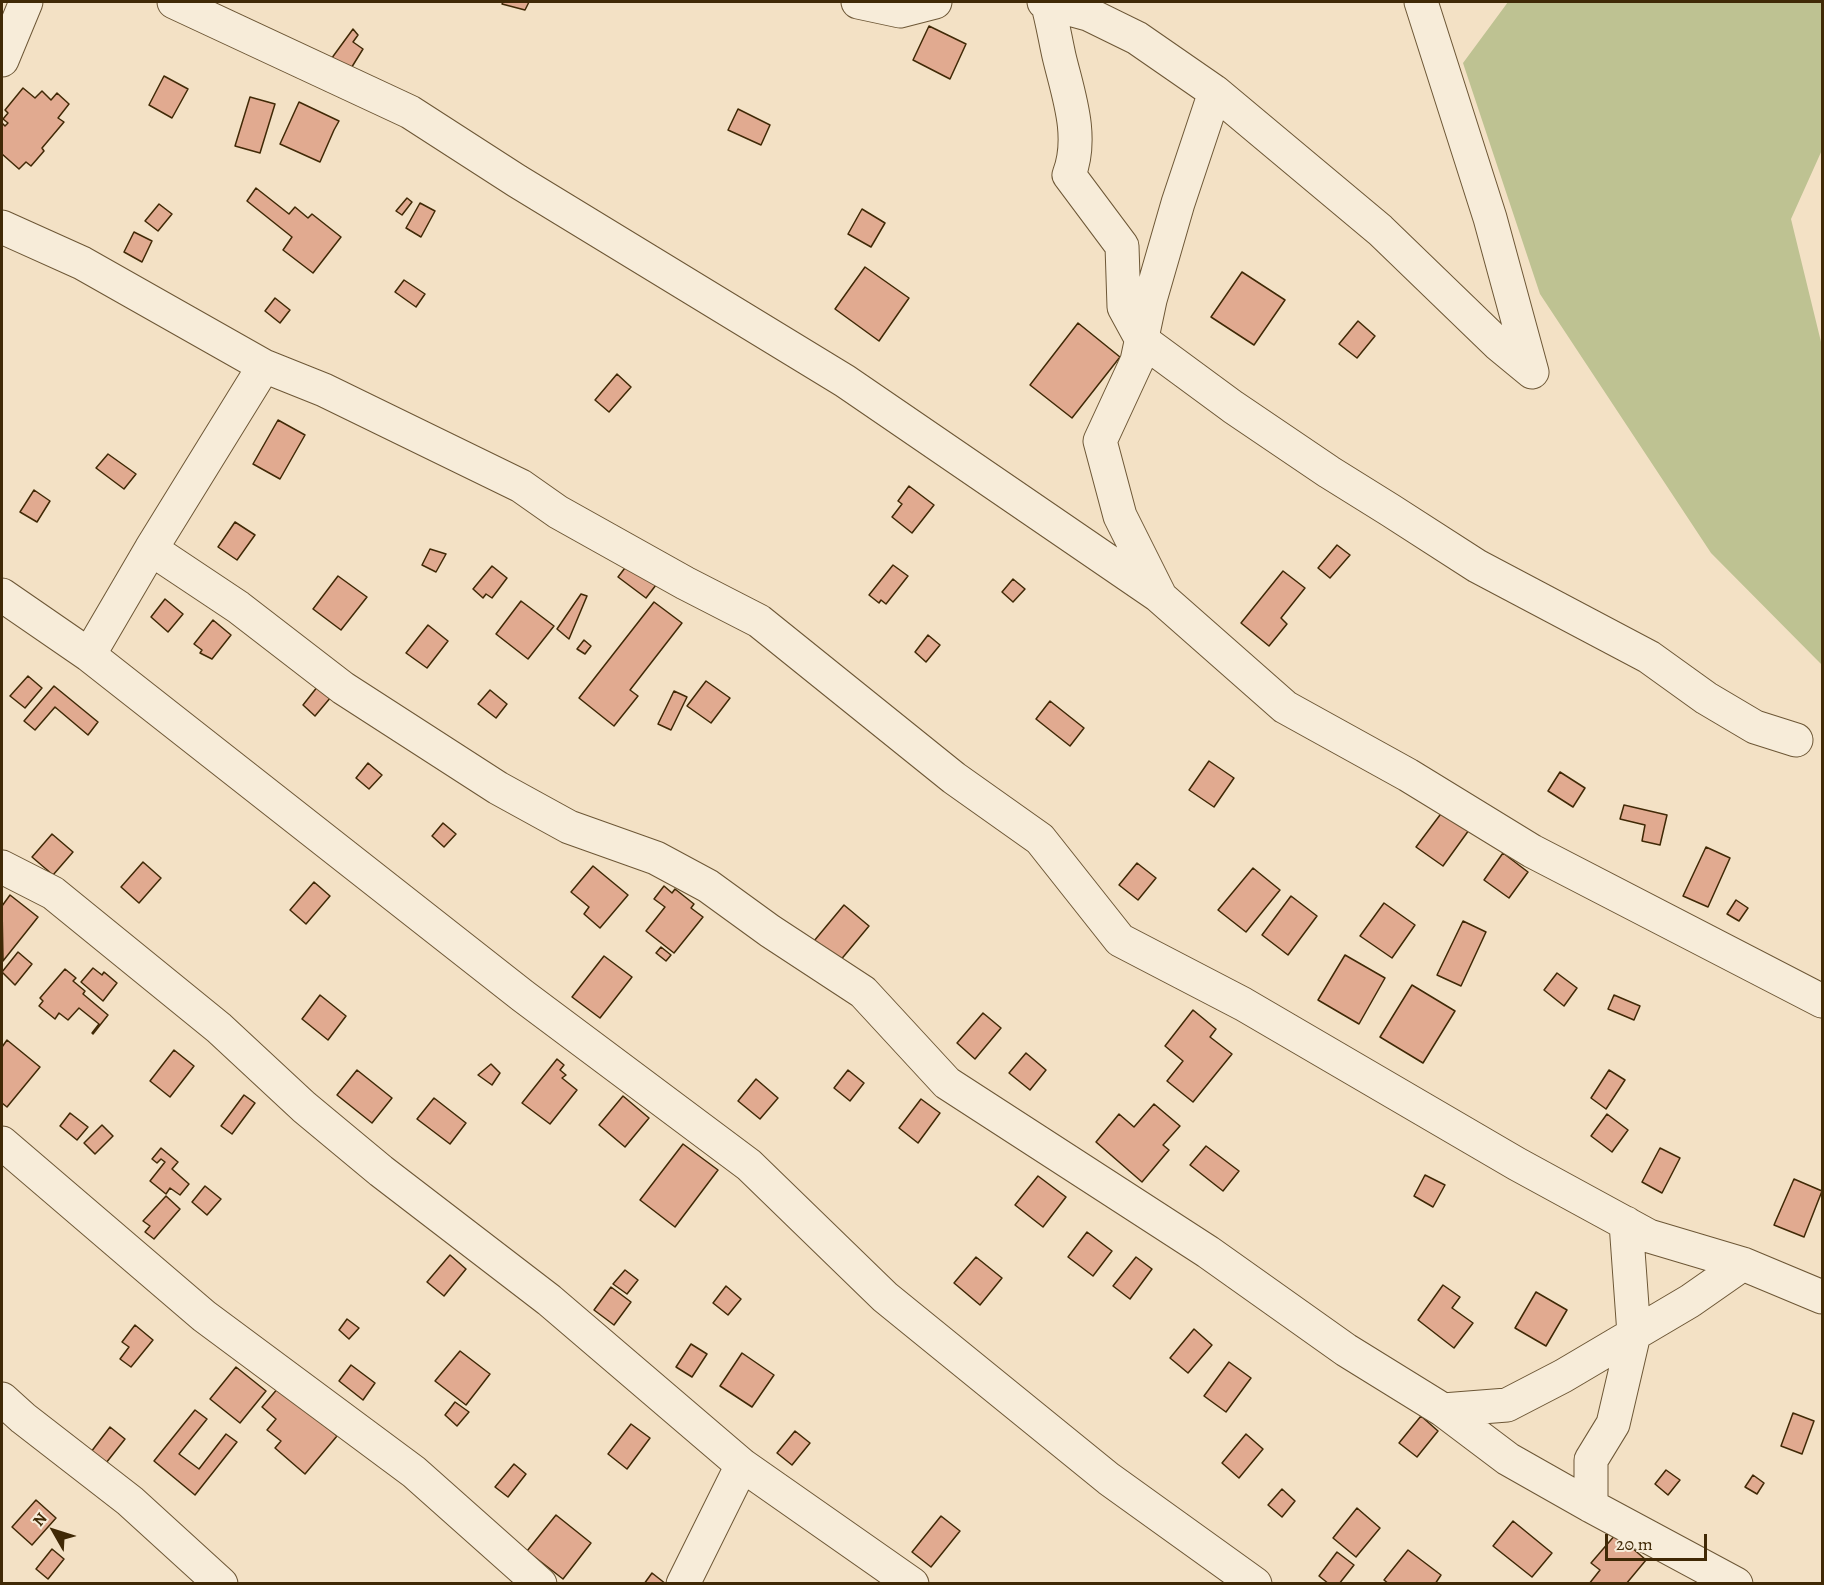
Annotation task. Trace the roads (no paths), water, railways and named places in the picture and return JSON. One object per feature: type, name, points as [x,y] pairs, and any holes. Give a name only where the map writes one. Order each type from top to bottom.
[{"type":"street","points":[[2,60],[26,2]]},
{"type":"street","points":[[174,2],[410,112],[517,181],[845,381],[1159,596],[1285,707],[1408,775],[1532,851],[1822,1001]]},
{"type":"street","points":[[858,2],[900,11],[935,2]]},
{"type":"street","points":[[1421,2],[1490,218],[1532,372],[1498,344],[1380,230],[1215,92],[1137,38],[1088,14],[1046,2],[1075,128],[1073,164],[1069,175],[1122,246],[1124,307],[1142,340],[1233,407],[1329,472],[1477,566],[1649,657],[1706,698],[1755,727],[1796,740]]},
{"type":"street","points":[[1159,596],[1120,516],[1100,441],[1137,361],[1150,300],[1178,203],[1215,92]]},
{"type":"street","points":[[2,227],[82,263],[264,366],[324,390],[521,486],[558,512],[685,583],[759,621],[954,778],[1040,839],[1120,940],[1243,1004],[1517,1164],[1649,1236],[1743,1264],[1822,1297]]},
{"type":"street","points":[[88,655],[264,366]]},
{"type":"street","points":[[151,549],[238,607],[343,688],[498,788],[569,827],[656,858],[708,886],[770,931],[863,992],[947,1083],[1208,1252],[1346,1350],[1443,1410],[1508,1459],[1736,1584]]},
{"type":"street","points":[[2,595],[88,655],[524,996],[749,1166],[885,1297],[1109,1479],[1255,1584]]},
{"type":"street","points":[[2,867],[53,893],[219,1028],[304,1107],[373,1164],[549,1300],[742,1465],[912,1584]]},
{"type":"street","points":[[2,1143],[204,1316],[414,1472],[540,1584]]},
{"type":"street","points":[[1591,1506],[1590,1460],[1612,1424],[1634,1334],[1626,1223]]},
{"type":"street","points":[[1443,1410],[1507,1406],[1563,1376],[1690,1301],[1743,1264]]},
{"type":"street","points":[[2,1399],[130,1501],[221,1584]]},
{"type":"street","points":[[683,1584],[742,1465]]}]
